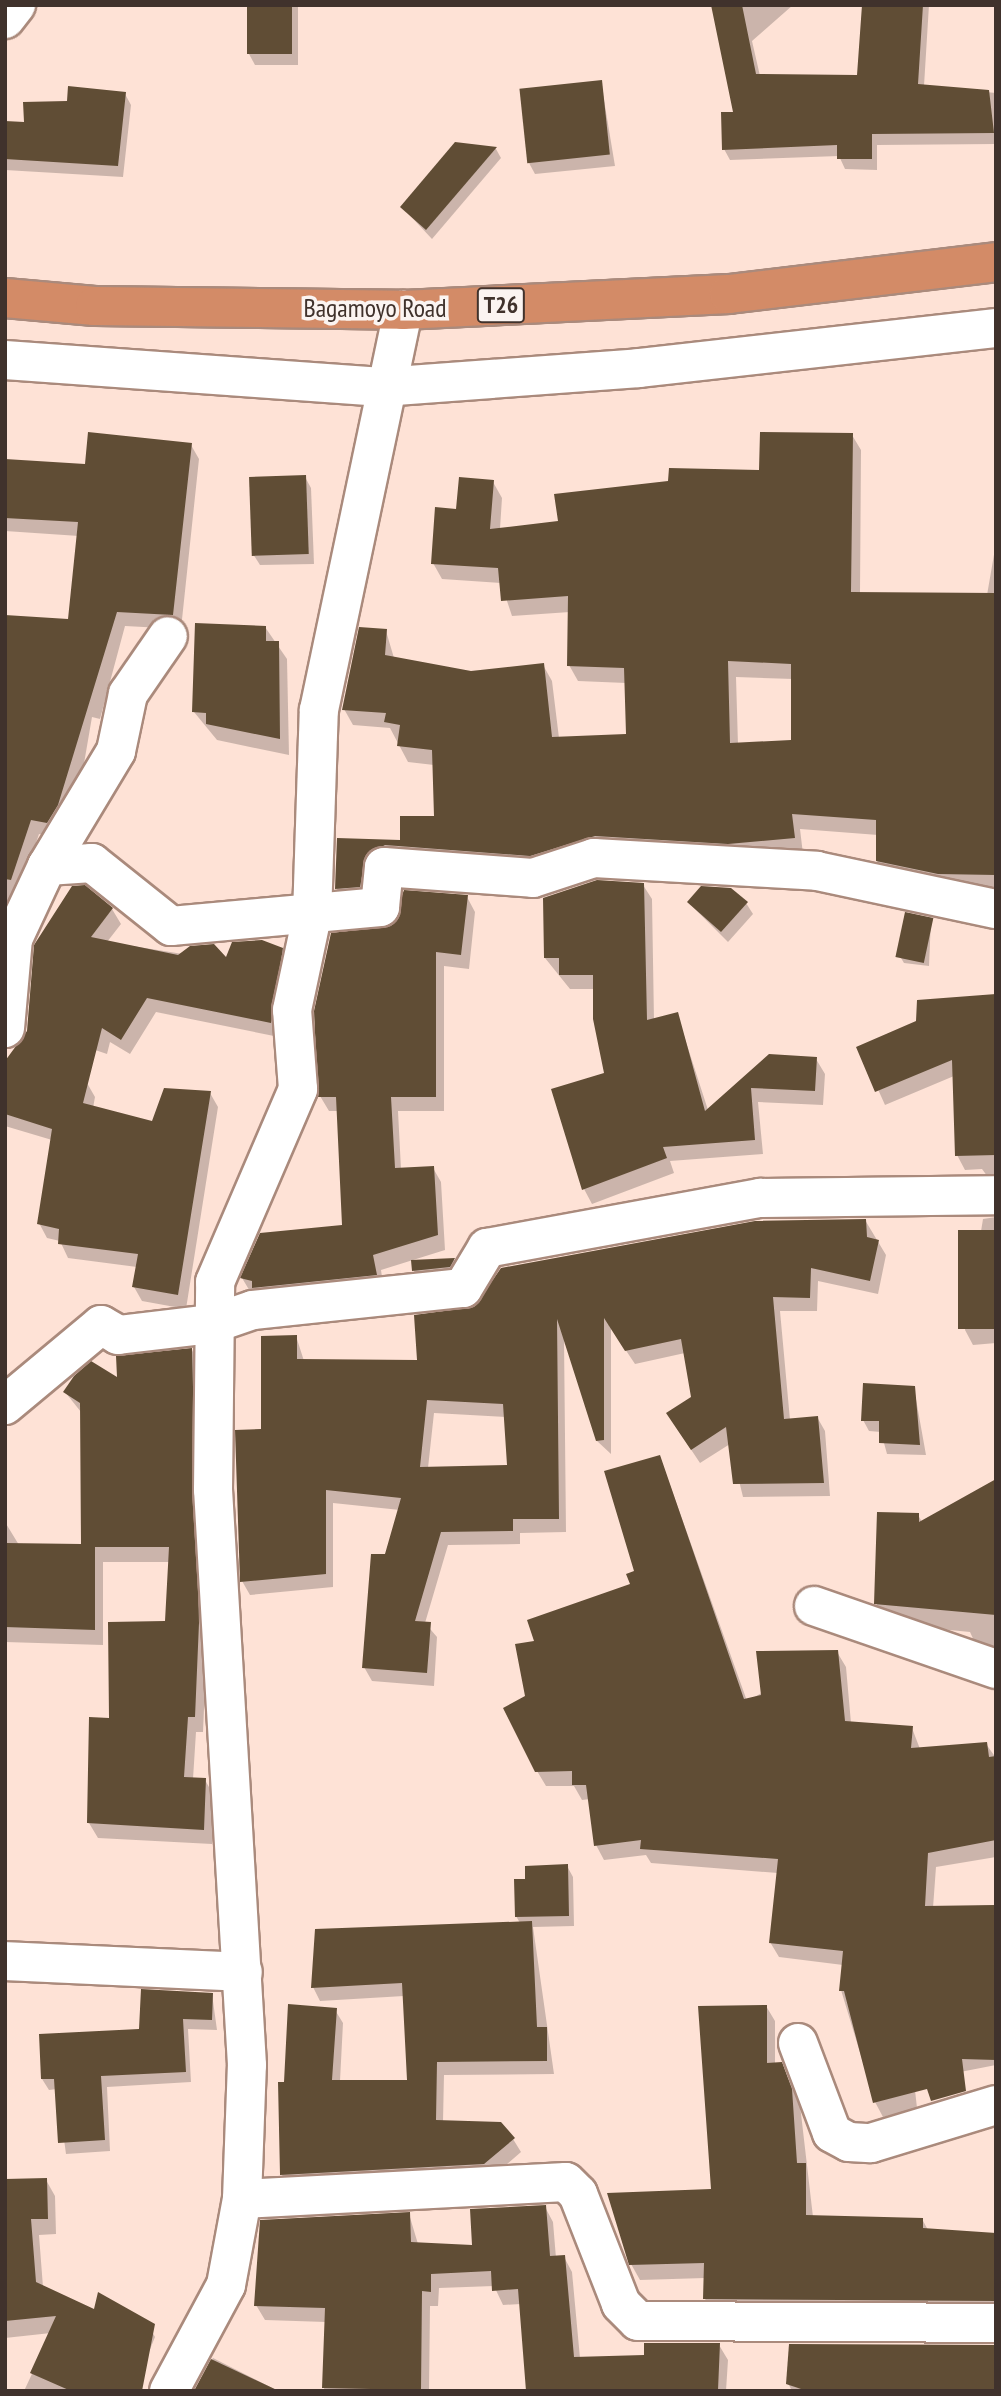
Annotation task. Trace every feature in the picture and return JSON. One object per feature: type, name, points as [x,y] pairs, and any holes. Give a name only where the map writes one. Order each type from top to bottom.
[{"type":"highway","name":"Bagamoyo Road","points":[[5,298],[95,306],[403,310],[729,294],[996,262]]},
{"type":"street","points":[[5,19],[16,5]]},
{"type":"street","points":[[169,2391],[226,2285],[242,2199],[243,1972],[213,1490],[212,1324],[228,1241],[278,1146],[298,1090],[292,1010],[312,916],[319,710],[383,387],[403,310]]},
{"type":"street","points":[[5,360],[383,387],[639,368],[996,327]]},
{"type":"street","points":[[5,1028],[13,939],[47,866],[116,751],[128,694],[168,636]]},
{"type":"street","points":[[47,866],[92,863],[171,926],[312,916],[380,907],[384,867],[533,878],[594,858],[817,871],[996,909]]},
{"type":"street","points":[[5,1405],[101,1325],[118,1335],[212,1324],[253,1310],[463,1288],[487,1248],[760,1198],[996,1195]]},
{"type":"street","points":[[814,1606],[996,1669]]},
{"type":"street","points":[[5,1961],[243,1972]]},
{"type":"street","points":[[798,2043],[832,2133],[849,2143],[871,2143],[996,2105]]},
{"type":"street","points":[[242,2199],[566,2182],[578,2194],[621,2304],[638,2321],[996,2323]]},
{"type":"building","points":[[247,5],[292,5],[292,54],[247,54]]},
{"type":"building","points":[[711,5],[742,5],[756,74],[857,75],[862,5],[923,5],[918,84],[989,90],[994,133],[872,134],[872,159],[837,159],[837,145],[722,150],[721,112],[733,112]]},
{"type":"building","points":[[602,80],[610,155],[527,163],[519,89]]},
{"type":"building","points":[[68,86],[126,92],[118,166],[5,159],[5,121],[24,122],[23,102],[67,101]]},
{"type":"building","points":[[455,142],[497,147],[426,230],[400,207]]},
{"type":"building","points":[[88,432],[192,443],[173,615],[117,612],[58,805],[47,823],[31,820],[11,880],[5,879],[5,615],[68,619],[78,522],[5,518],[5,459],[85,464]]},
{"type":"building","points":[[760,432],[853,433],[851,592],[996,593],[996,875],[938,874],[876,861],[876,820],[792,814],[795,838],[728,844],[595,836],[530,856],[385,845],[366,855],[360,887],[335,889],[337,838],[400,840],[400,816],[434,816],[432,750],[397,746],[400,725],[384,722],[386,713],[342,710],[359,627],[387,629],[385,655],[471,671],[544,663],[552,737],[626,734],[624,668],[567,666],[568,596],[501,601],[498,568],[431,564],[435,507],[456,509],[459,477],[494,480],[490,529],[558,521],[554,494],[668,481],[669,468],[759,470]],"holes":[[[728,661],[791,664],[791,740],[730,743]]]},
{"type":"building","points":[[306,475],[309,554],[252,556],[249,477]]},
{"type":"building","points":[[195,623],[266,626],[266,641],[279,641],[280,739],[206,724],[206,713],[192,712]]},
{"type":"building","points":[[597,880],[644,883],[647,1020],[678,1012],[705,1111],[769,1054],[817,1057],[815,1091],[751,1088],[755,1140],[663,1147],[667,1158],[582,1190],[551,1089],[604,1073],[593,1019],[593,975],[559,975],[559,958],[544,958],[543,898]]},
{"type":"building","points":[[85,885],[113,908],[91,937],[178,955],[190,946],[214,944],[226,957],[232,942],[262,940],[283,948],[271,1023],[147,998],[121,1040],[102,1028],[83,1103],[152,1121],[164,1088],[211,1091],[178,1295],[132,1287],[138,1254],[58,1244],[59,1229],[37,1224],[52,1129],[5,1114],[5,1061],[27,1031],[34,945],[72,886]]},
{"type":"building","points":[[701,886],[731,888],[748,902],[721,932],[687,902]]},
{"type":"building","points":[[404,890],[468,895],[461,955],[436,952],[436,1097],[391,1097],[395,1168],[434,1166],[438,1235],[373,1255],[377,1275],[252,1288],[252,1281],[240,1278],[260,1233],[342,1225],[336,1097],[318,1097],[314,1011],[331,933],[391,926]]},
{"type":"building","points":[[905,912],[933,918],[924,963],[895,957]]},
{"type":"building","points":[[996,994],[996,1155],[955,1156],[952,1060],[875,1092],[856,1047],[916,1021],[917,1000]]},
{"type":"building","points":[[866,1219],[867,1237],[879,1240],[870,1281],[811,1268],[810,1298],[773,1297],[784,1419],[818,1416],[824,1483],[733,1484],[726,1427],[691,1450],[666,1413],[691,1397],[681,1339],[625,1351],[604,1318],[604,1440],[596,1441],[557,1319],[559,1519],[513,1519],[513,1531],[441,1532],[415,1621],[431,1622],[427,1673],[362,1668],[371,1554],[385,1554],[401,1498],[326,1490],[326,1574],[240,1582],[235,1430],[261,1429],[261,1336],[297,1335],[297,1359],[417,1360],[414,1315],[474,1307],[501,1268],[755,1221]],"holes":[[[427,1400],[503,1404],[507,1465],[420,1467]]]},
{"type":"building","points":[[958,1230],[996,1230],[996,1329],[958,1329]]},
{"type":"building","points":[[455,1258],[450,1267],[412,1271],[411,1260]]},
{"type":"building","points":[[192,1348],[199,1623],[195,1717],[188,1717],[184,1777],[206,1778],[204,1830],[87,1823],[89,1717],[109,1718],[108,1622],[165,1621],[169,1547],[95,1547],[95,1630],[5,1627],[5,1543],[81,1544],[80,1403],[63,1392],[74,1376],[91,1361],[117,1377],[116,1356]]},
{"type":"building","points":[[863,1383],[915,1386],[920,1445],[879,1443],[879,1421],[861,1421]]},
{"type":"building","points":[[660,1455],[744,1699],[761,1695],[756,1651],[838,1650],[845,1721],[913,1726],[911,1748],[987,1742],[989,1757],[996,1756],[996,1840],[928,1853],[925,1906],[996,1905],[996,2060],[962,2059],[966,2091],[931,2101],[927,2089],[873,2103],[844,1991],[839,1991],[843,1951],[769,1943],[778,1859],[640,1849],[641,1840],[594,1846],[586,1785],[572,1785],[572,1771],[535,1772],[503,1708],[525,1696],[515,1644],[534,1641],[527,1620],[630,1584],[626,1574],[634,1571],[604,1471]]},
{"type":"building","points":[[996,1479],[996,1615],[874,1604],[877,1512],[919,1513],[919,1522]]},
{"type":"building","points":[[568,1864],[569,1916],[515,1917],[514,1879],[525,1879],[525,1866]]},
{"type":"building","points":[[532,1921],[537,2027],[547,2027],[547,2061],[437,2062],[436,2120],[501,2122],[515,2138],[484,2164],[280,2175],[278,2082],[284,2082],[288,2004],[337,2008],[332,2080],[407,2080],[402,1983],[311,1988],[315,1929]]},
{"type":"building","points":[[141,1989],[213,1993],[212,2020],[183,2019],[186,2072],[101,2076],[105,2140],[58,2143],[54,2079],[41,2079],[39,2034],[139,2029]]},
{"type":"building","points":[[767,2005],[767,2063],[782,2062],[792,2089],[797,2163],[806,2163],[806,2215],[923,2218],[923,2228],[996,2233],[996,2301],[703,2299],[704,2263],[629,2265],[607,2193],[711,2189],[698,2006]]},
{"type":"building","points":[[47,2178],[48,2219],[31,2219],[36,2282],[94,2309],[98,2292],[155,2324],[142,2391],[71,2391],[30,2373],[56,2316],[5,2321],[5,2179]]},
{"type":"building","points":[[546,2205],[550,2256],[565,2255],[574,2357],[644,2355],[644,2343],[720,2343],[718,2390],[526,2391],[518,2289],[492,2291],[491,2271],[431,2274],[431,2292],[422,2291],[421,2390],[322,2388],[325,2308],[254,2306],[260,2220],[410,2212],[411,2242],[472,2245],[470,2209]]},
{"type":"building","points":[[789,2344],[996,2345],[996,2391],[807,2391],[786,2384]]},
{"type":"building","points":[[211,2359],[279,2391],[194,2391]]}]
